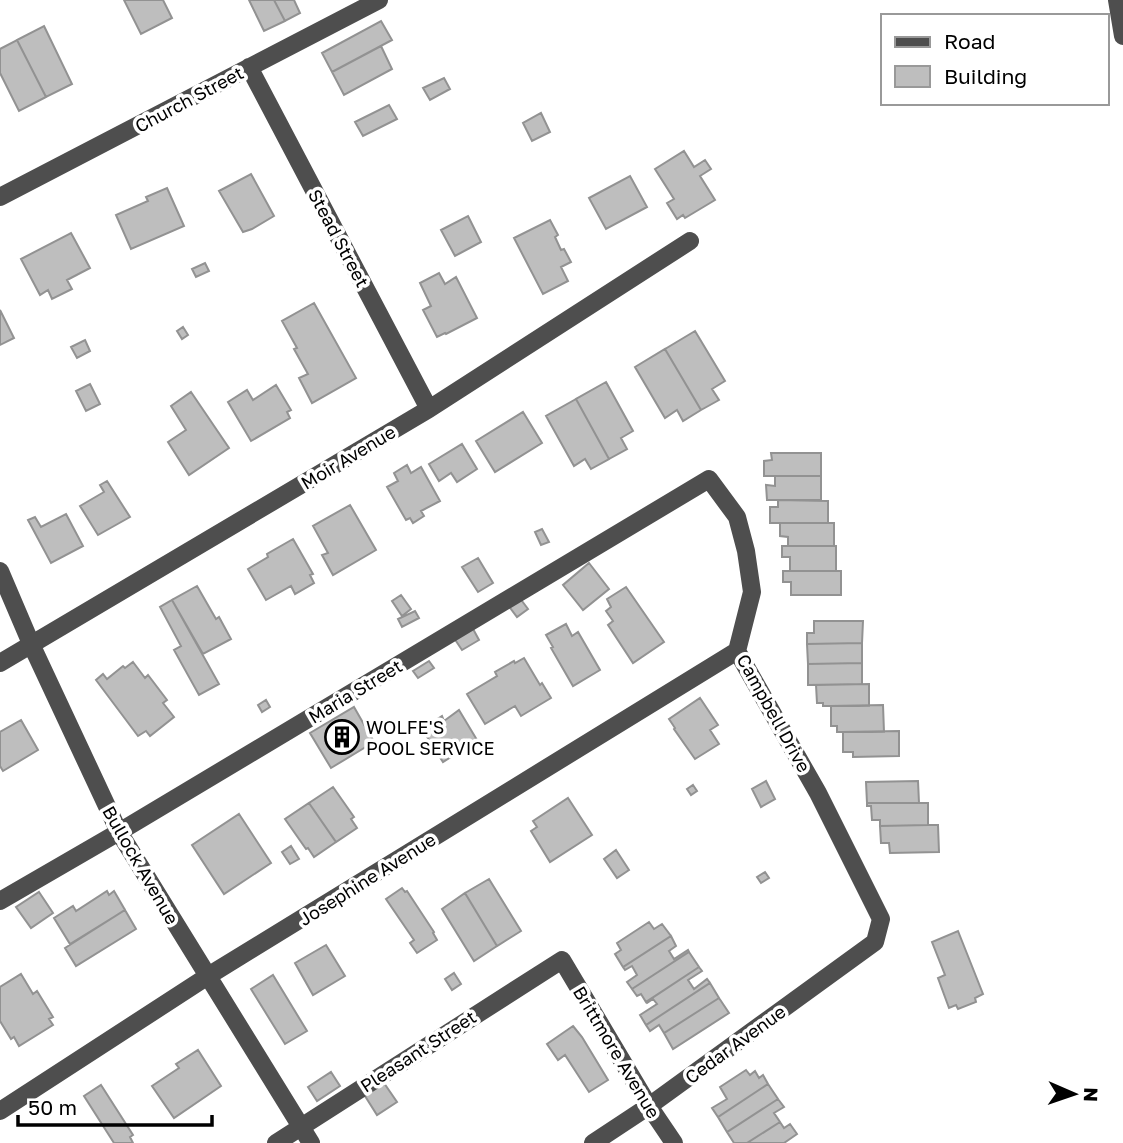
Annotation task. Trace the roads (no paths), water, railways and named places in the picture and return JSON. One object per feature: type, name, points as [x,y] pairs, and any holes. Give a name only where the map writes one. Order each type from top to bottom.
[{"type":"street","name":"Church Street","points":[[0,197],[379,0]]},
{"type":"street","points":[[1117,0],[1123,36]]},
{"type":"street","name":"Stead Street","points":[[249,67],[429,409]]},
{"type":"street","name":"Moir Avenue","points":[[0,663],[429,409],[691,241]]},
{"type":"street","name":"Campbell Drive","points":[[709,480],[737,517],[746,551],[752,592],[737,651],[818,793],[881,919],[875,942]]},
{"type":"street","name":"Maria Street","points":[[0,901],[709,480]]},
{"type":"street","name":"Bullock Avenue","points":[[0,571],[119,832],[311,1143]]},
{"type":"street","name":"Josephine Avenue","points":[[0,1111],[208,976],[737,651]]},
{"type":"street","name":"Cedar Avenue","points":[[593,1143],[649,1106],[875,942]]},
{"type":"street","name":"Brittmore Avenue","points":[[562,960],[674,1143]]},
{"type":"street","name":"Pleasant Street","points":[[276,1143],[562,960]]},
{"type":"place","name":"WOLFE'S POOL SERVICE","points":[[342,737]]}]
